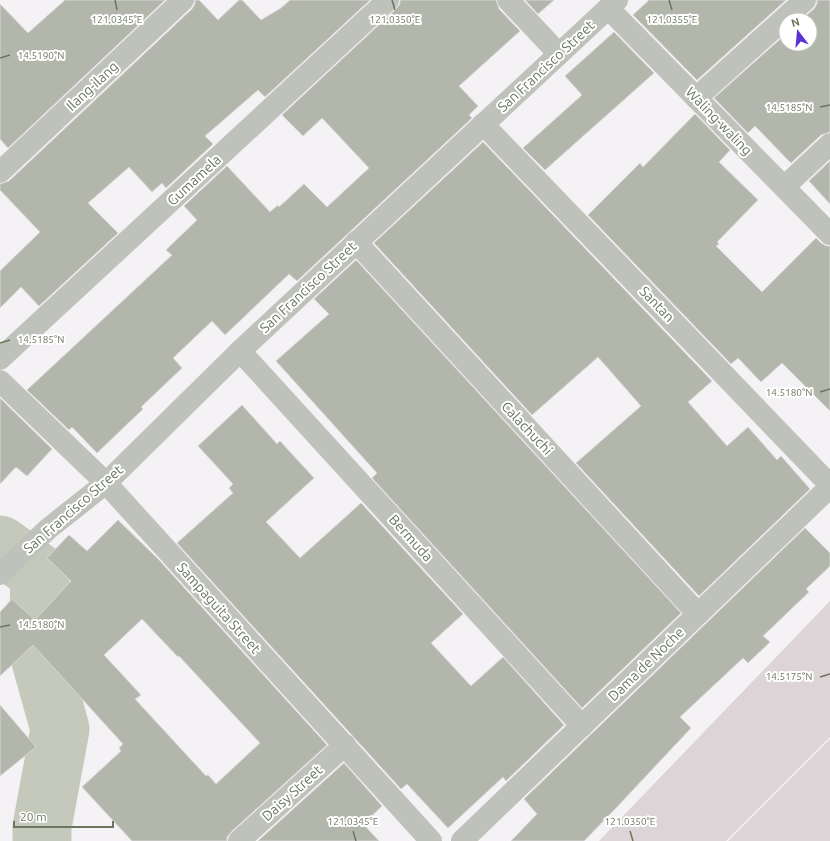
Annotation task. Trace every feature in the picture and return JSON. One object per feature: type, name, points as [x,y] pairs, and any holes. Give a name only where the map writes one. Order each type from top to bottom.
[{"type":"street","name":"Ilang-ilang","points":[[0,172],[183,0]]},
{"type":"street","name":"Gumamela","points":[[0,359],[388,0]]},
{"type":"street","points":[[508,0],[559,54]]},
{"type":"street","points":[[696,98],[805,0]]},
{"type":"street","name":"San Francisco Street","points":[[3,572],[48,529],[106,483],[240,351],[613,4]]},
{"type":"street","name":"Waling-waling","points":[[613,4],[696,98],[830,234]]},
{"type":"street","name":"Santan","points":[[483,124],[830,486]]},
{"type":"street","points":[[784,187],[830,144]]},
{"type":"street","name":"Calachuchi","points":[[356,242],[698,614]]},
{"type":"street","name":"Bermuda","points":[[240,351],[582,726]]},
{"type":"street","name":"Sampaguita Street","points":[[0,381],[106,483],[431,841]]},
{"type":"street","name":"Dama de Noche","points":[[462,841],[830,486]]},
{"type":"street","name":"Daisy Street","points":[[239,841],[345,745]]},
{"type":"shaded area","points":[[830,601],[830,737],[726,841],[599,841]]},
{"type":"shaded area","points":[[830,739],[830,841],[728,841]]},
{"type":"building","points":[[65,0],[165,0],[8,148],[0,139],[0,4],[28,33]]},
{"type":"building","points":[[195,0],[199,0],[218,20],[239,0],[242,0],[261,20],[281,8],[290,0],[370,0],[265,97],[258,90],[205,136],[213,144],[166,188],[162,183],[152,192],[129,167],[88,203],[118,233],[39,306],[21,287],[0,308],[0,271],[40,232],[0,190],[0,184],[9,181],[192,9],[195,4]]},
{"type":"building","points":[[400,0],[496,0],[499,9],[520,31],[459,86],[478,106],[469,115],[472,118],[297,281],[289,274],[225,335],[212,321],[173,358],[182,368],[141,407],[143,409],[97,453],[72,427],[69,430],[27,390],[172,255],[166,250],[197,220],[184,206],[227,166],[270,212],[278,205],[279,207],[304,184],[327,207],[369,168],[322,118],[303,136],[282,115],[396,9],[400,4]]},
{"type":"building","points":[[525,0],[554,0],[538,14]]},
{"type":"building","points":[[649,0],[786,0],[697,80],[633,15]]},
{"type":"building","points":[[817,0],[830,0],[830,132],[821,135],[791,163],[755,126],[748,133],[714,98],[778,41],[778,52],[818,52],[818,12],[810,12],[817,4]]},
{"type":"building","points":[[614,32],[654,73],[545,170],[523,148],[582,95],[565,76]]},
{"type":"building","points":[[695,114],[730,150],[719,162],[758,200],[717,242],[719,244],[716,246],[762,292],[816,238],[826,246],[830,246],[830,411],[782,363],[761,382],[738,358],[731,364],[588,215],[640,163],[643,167]]},
{"type":"building","points":[[483,142],[712,381],[688,402],[727,446],[748,427],[777,460],[781,456],[810,489],[699,596],[576,463],[641,406],[598,357],[532,415],[374,243]]},
{"type":"building","points":[[830,161],[830,204],[809,181]]},
{"type":"building","points":[[356,260],[681,613],[582,708],[372,478],[377,473],[276,361],[329,314],[314,299]]},
{"type":"building","points":[[0,398],[52,449],[27,476],[16,467],[0,484]]},
{"type":"building","points":[[242,405],[277,444],[280,441],[314,478],[266,522],[300,558],[361,503],[463,614],[431,643],[471,686],[503,657],[564,725],[506,781],[503,777],[448,828],[407,784],[401,789],[177,543],[233,493],[229,488],[233,484],[198,446]]},
{"type":"building","points":[[118,520],[159,560],[327,745],[231,832],[227,837],[227,841],[132,841],[82,787],[121,751],[119,748],[123,744],[33,645],[0,676],[0,612],[12,599],[35,620],[71,581],[47,558],[69,535],[87,551]],"holes":[[[142,619],[178,657],[179,656],[260,743],[216,784],[208,775],[206,776],[135,699],[141,695],[104,655]]]},
{"type":"building","points":[[805,528],[830,553],[830,566],[806,589],[809,592],[763,636],[770,642],[748,663],[743,658],[680,717],[691,728],[616,808],[584,841],[511,841],[537,814],[524,799]]},
{"type":"building","points":[[0,705],[36,747],[0,776]]},
{"type":"building","points":[[344,763],[382,806],[363,824],[379,841],[258,841]]},
{"type":"waterway","points":[[0,545],[40,574],[38,650],[60,729],[42,827],[42,841]]}]
